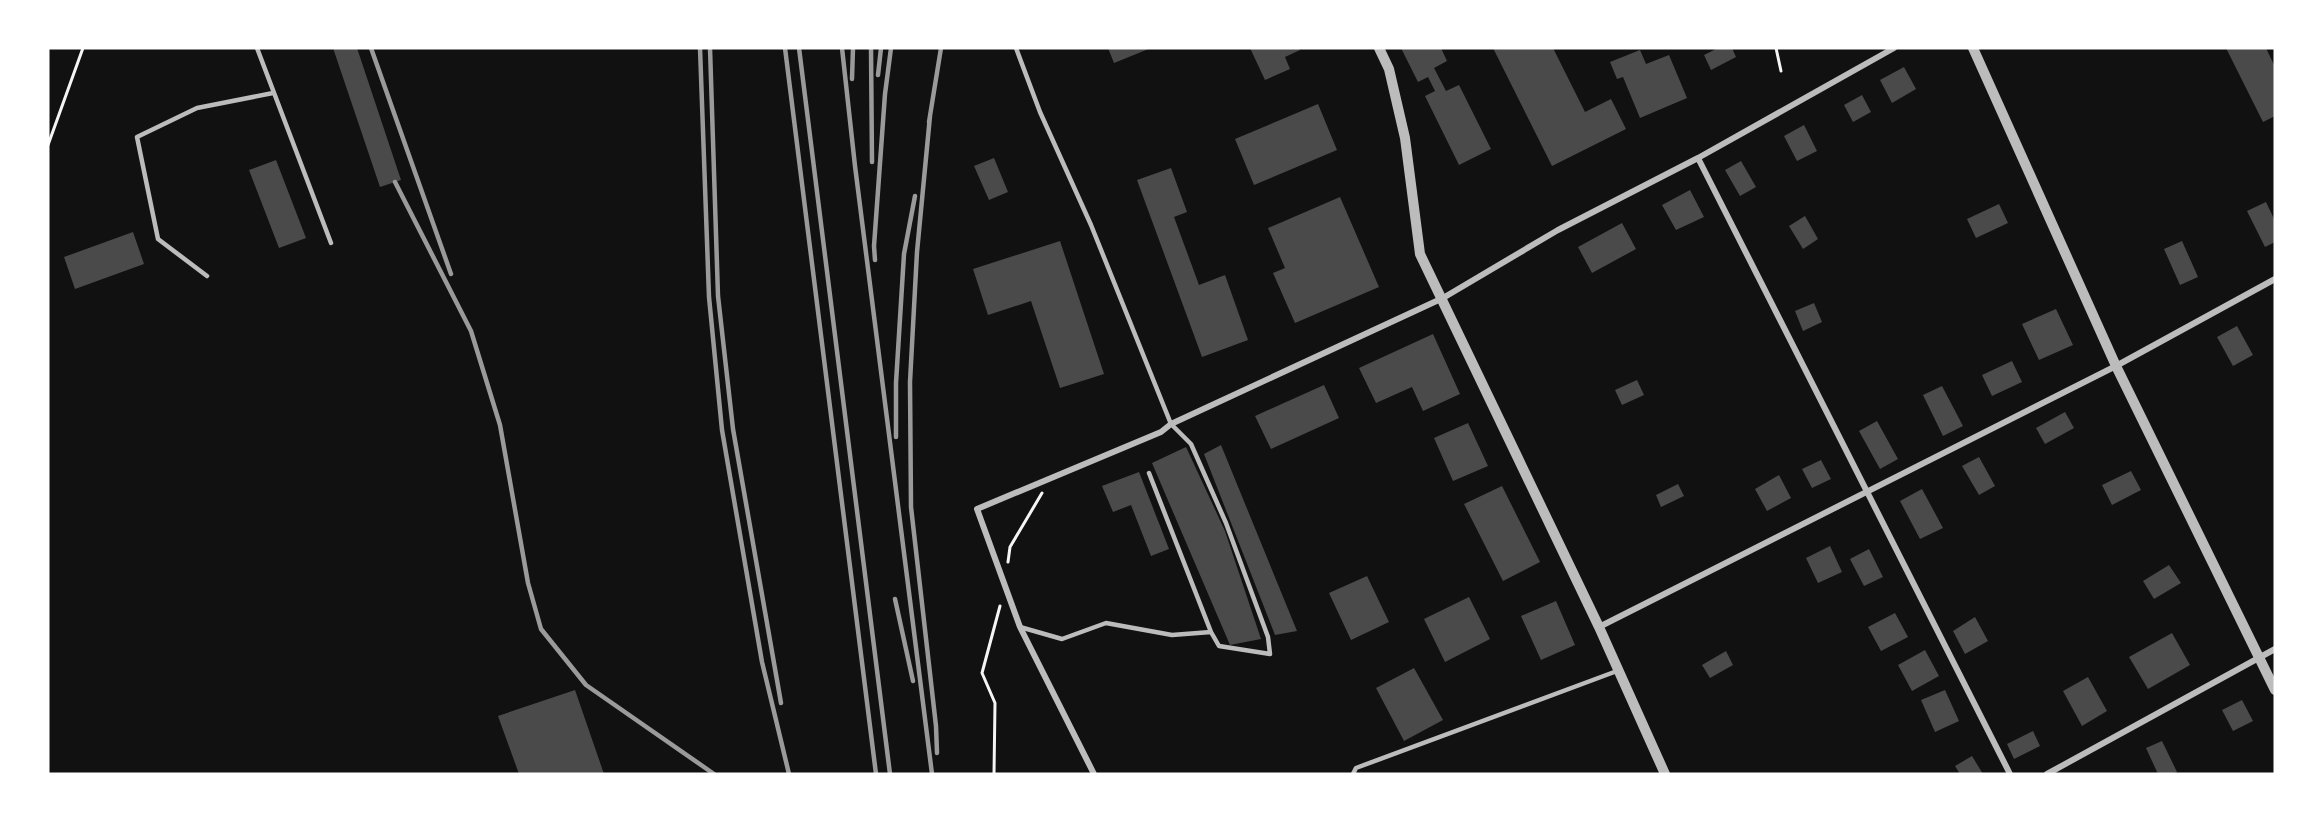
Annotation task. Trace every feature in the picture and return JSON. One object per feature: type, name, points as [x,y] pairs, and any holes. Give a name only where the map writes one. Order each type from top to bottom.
[{"type":"street","points":[[1379,48],[1389,69],[1405,138],[1420,254],[1443,297],[1599,627],[1665,774]]},
{"type":"street","points":[[1094,774],[1020,627],[977,509],[1161,432],[1171,424],[1443,297],[1558,230],[1698,158],[1894,48]]},
{"type":"street","points":[[1973,48],[2116,366],[2275,690]]},
{"type":"street","points":[[1698,158],[2010,774]]},
{"type":"street","points":[[1599,627],[2116,366],[2275,279]]},
{"type":"street","points":[[2047,774],[2275,649]]},
{"type":"lane","points":[[257,48],[331,243]]},
{"type":"lane","points":[[1016,48],[1040,112],[1091,225],[1171,424],[1191,444],[1226,523],[1268,637],[1270,654],[1219,646],[1211,632],[1149,473]]},
{"type":"lane","points":[[207,276],[158,239],[137,137],[197,108],[273,93]]},
{"type":"lane","points":[[1020,627],[1062,639],[1106,623],[1172,635],[1211,632]]},
{"type":"lane","points":[[1353,774],[1356,768],[1618,670]]},
{"type":"path","points":[[48,146],[83,48]]},
{"type":"path","points":[[1776,48],[1781,71]]},
{"type":"building","points":[[333,48],[357,48],[401,180],[380,187]]},
{"type":"building","points":[[1108,48],[1151,48],[1114,63]]},
{"type":"building","points":[[1250,48],[1299,48],[1300,50],[1285,57],[1290,69],[1265,80]]},
{"type":"building","points":[[1401,48],[1441,48],[1447,61],[1434,68],[1446,91],[1459,85],[1491,149],[1459,165],[1425,96],[1435,91],[1428,77],[1418,82]]},
{"type":"building","points":[[1493,48],[1553,48],[1585,112],[1611,99],[1626,129],[1552,166]]},
{"type":"building","points":[[1718,48],[1732,48],[1736,57],[1711,70],[1704,55]]},
{"type":"building","points":[[2226,48],[2266,48],[2275,67],[2275,116],[2263,122]]},
{"type":"building","points":[[1640,50],[1646,64],[1669,55],[1687,98],[1640,118],[1623,77],[1617,79],[1610,62]]},
{"type":"building","points":[[1904,67],[1916,89],[1892,103],[1880,80]]},
{"type":"building","points":[[1862,95],[1871,112],[1853,122],[1844,105]]},
{"type":"building","points":[[1318,104],[1337,150],[1254,185],[1235,139]]},
{"type":"building","points":[[1804,125],[1817,151],[1797,161],[1784,136]]},
{"type":"building","points":[[994,158],[1008,192],[989,200],[974,166]]},
{"type":"building","points":[[276,160],[306,238],[279,248],[249,170]]},
{"type":"building","points":[[1741,161],[1756,187],[1740,196],[1725,170]]},
{"type":"building","points":[[1171,168],[1187,212],[1174,217],[1199,285],[1225,275],[1248,340],[1202,357],[1137,180]]},
{"type":"building","points":[[1690,190],[1704,217],[1676,230],[1662,205]]},
{"type":"building","points":[[1340,197],[1379,287],[1295,323],[1273,273],[1285,268],[1268,228]]},
{"type":"building","points":[[2266,202],[2275,221],[2275,242],[2265,247],[2247,211]]},
{"type":"building","points":[[1999,204],[2008,223],[1976,238],[1967,219]]},
{"type":"building","points":[[1805,216],[1818,239],[1803,249],[1789,226]]},
{"type":"building","points":[[1622,223],[1636,249],[1592,273],[1578,247]]},
{"type":"building","points":[[133,232],[144,264],[75,289],[64,257]]},
{"type":"building","points":[[1060,241],[1104,374],[1060,388],[1031,301],[988,315],[973,269]]},
{"type":"building","points":[[2182,241],[2198,277],[2180,285],[2164,249]]},
{"type":"building","points":[[1814,303],[1822,322],[1803,331],[1795,311]]},
{"type":"building","points":[[2056,309],[2073,345],[2039,360],[2022,324]]},
{"type":"building","points":[[2237,326],[2253,355],[2233,366],[2217,337]]},
{"type":"building","points":[[1433,334],[1460,394],[1423,411],[1412,387],[1376,403],[1359,368]]},
{"type":"building","points":[[2012,361],[2022,382],[1992,396],[1982,375]]},
{"type":"building","points":[[1637,380],[1644,395],[1622,405],[1615,390]]},
{"type":"building","points":[[1324,385],[1339,418],[1271,449],[1255,416]]},
{"type":"building","points":[[1942,386],[1963,426],[1943,436],[1923,395]]},
{"type":"building","points":[[2065,412],[2074,428],[2045,444],[2036,428]]},
{"type":"building","points":[[1877,421],[1898,459],[1880,469],[1859,431]]},
{"type":"building","points":[[1468,423],[1488,466],[1453,481],[1434,438]]},
{"type":"building","points":[[1221,445],[1297,631],[1275,635],[1204,454]]},
{"type":"building","points":[[1186,447],[1225,531],[1261,639],[1230,645],[1152,463]]},
{"type":"building","points":[[1979,457],[1995,486],[1979,495],[1962,466]]},
{"type":"building","points":[[1821,460],[1831,479],[1812,488],[1802,469]]},
{"type":"building","points":[[2131,471],[2141,490],[2112,505],[2102,485]]},
{"type":"building","points":[[1139,472],[1169,549],[1151,556],[1131,505],[1113,512],[1102,486]]},
{"type":"building","points":[[1779,475],[1791,498],[1767,511],[1755,489]]},
{"type":"building","points":[[1678,484],[1684,496],[1661,507],[1656,495]]},
{"type":"building","points":[[1502,486],[1540,562],[1503,581],[1464,504]]},
{"type":"building","points":[[1922,489],[1943,528],[1920,539],[1900,501]]},
{"type":"building","points":[[1830,546],[1842,572],[1818,583],[1806,558]]},
{"type":"building","points":[[1869,549],[1883,577],[1864,586],[1850,559]]},
{"type":"building","points":[[2169,565],[2181,583],[2154,599],[2143,581]]},
{"type":"building","points":[[1367,576],[1389,622],[1351,640],[1329,593]]},
{"type":"building","points":[[1469,597],[1490,639],[1445,662],[1424,619]]},
{"type":"building","points":[[1556,601],[1575,645],[1541,660],[1521,616]]},
{"type":"building","points":[[1895,613],[1908,637],[1881,651],[1868,627]]},
{"type":"building","points":[[1975,617],[1988,641],[1965,654],[1953,631]]},
{"type":"building","points":[[2172,633],[2190,665],[2148,689],[2129,657]]},
{"type":"building","points":[[1925,650],[1939,676],[1912,691],[1898,665]]},
{"type":"building","points":[[1726,651],[1733,665],[1710,678],[1702,665]]},
{"type":"building","points":[[1414,668],[1443,720],[1404,741],[1376,688]]},
{"type":"building","points":[[2088,677],[2107,711],[2082,726],[2063,691]]},
{"type":"building","points":[[575,690],[604,774],[519,774],[498,716]]},
{"type":"building","points":[[1945,690],[1959,721],[1935,732],[1921,700]]},
{"type":"building","points":[[2242,700],[2253,721],[2233,731],[2222,710]]},
{"type":"building","points":[[2033,731],[2040,746],[2014,759],[2007,744]]},
{"type":"building","points":[[2162,741],[2177,772],[2173,774],[2158,774],[2146,748]]},
{"type":"building","points":[[1972,756],[1983,774],[1960,774],[1955,766]]},
{"type":"railway","points":[[371,48],[451,274]]},
{"type":"railway","points":[[700,48],[709,297],[722,430],[762,662],[789,774]]},
{"type":"railway","points":[[710,48],[718,296],[733,429],[781,703]]},
{"type":"railway","points":[[785,48],[876,774]]},
{"type":"railway","points":[[799,48],[890,774]]},
{"type":"railway","points":[[842,48],[932,774]]},
{"type":"railway","points":[[852,79],[853,48]]},
{"type":"railway","points":[[871,48],[872,162]]},
{"type":"railway","points":[[878,75],[881,48]]},
{"type":"railway","points":[[875,260],[874,246],[885,94],[891,48]]},
{"type":"railway","points":[[929,122],[941,48]]},
{"type":"railway","points":[[930,116],[917,252],[910,382],[911,507],[936,726],[937,753]]},
{"type":"railway","points":[[395,182],[471,331],[500,425],[528,583],[541,629],[586,685],[714,774]]},
{"type":"railway","points":[[896,437],[896,383],[904,254],[915,196]]},
{"type":"railway","points":[[895,599],[913,681]]}]
